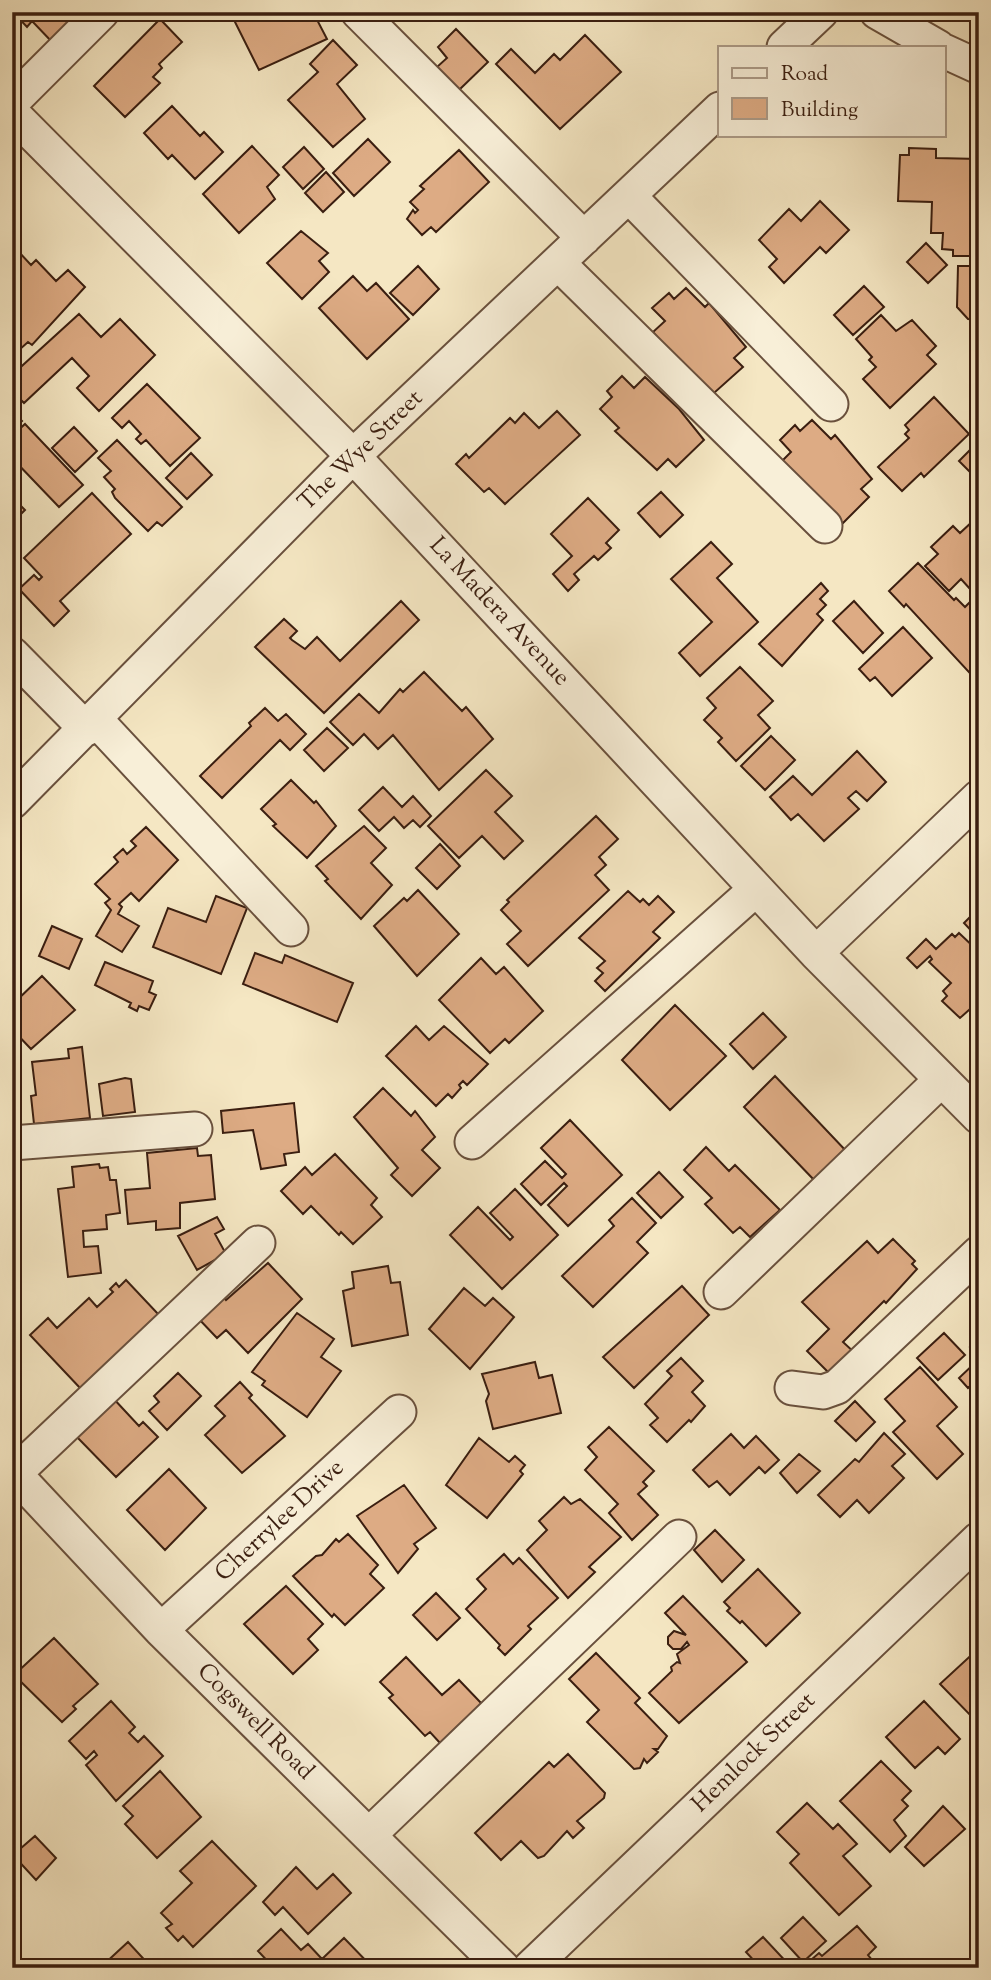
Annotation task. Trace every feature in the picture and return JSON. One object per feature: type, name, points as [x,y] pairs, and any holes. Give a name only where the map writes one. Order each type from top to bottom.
[{"type":"street","points":[[12,102],[102,12]]},
{"type":"street","points":[[358,12],[584,238]]},
{"type":"street","points":[[785,46],[821,12]]},
{"type":"street","points":[[877,12],[936,46]]},
{"type":"street","points":[[946,52],[979,67]]},
{"type":"street","name":"The Wye Street","points":[[12,802],[354,456],[718,111]]},
{"type":"street","name":"La Madera Avenue","points":[[12,113],[354,456],[816,953],[979,1118]]},
{"type":"street","points":[[629,196],[831,404]]},
{"type":"street","points":[[558,262],[825,526]]},
{"type":"street","points":[[12,654],[90,724],[291,929]]},
{"type":"street","points":[[816,953],[979,797]]},
{"type":"street","points":[[472,1142],[756,889]]},
{"type":"street","points":[[721,1292],[941,1080]]},
{"type":"street","points":[[12,1143],[195,1129]]},
{"type":"street","points":[[13,1472],[258,1243]]},
{"type":"street","points":[[792,1388],[823,1392],[837,1387],[979,1252]]},
{"type":"street","name":"Cherrylee Drive","points":[[161,1630],[399,1412]]},
{"type":"street","name":"Cogswell Road","points":[[13,1472],[161,1630],[503,1968]]},
{"type":"street","points":[[369,1835],[679,1537]]},
{"type":"street","name":"Hemlock Street","points":[[530,1968],[979,1539]]},
{"type":"building","points":[[13,12],[73,12],[80,20],[54,44],[32,21],[27,27]]},
{"type":"building","points":[[230,12],[313,12],[327,39],[259,70]]},
{"type":"building","points":[[160,19],[182,42],[159,64],[162,68],[153,77],[160,83],[125,117],[94,86]]},
{"type":"building","points":[[456,29],[488,62],[459,90],[437,67],[447,58],[438,47]]},
{"type":"building","points":[[585,35],[621,72],[560,129],[496,64],[511,49],[535,73],[554,54],[560,60]]},
{"type":"building","points":[[333,40],[357,65],[337,84],[365,119],[333,147],[288,100],[318,72],[310,64]]},
{"type":"building","points":[[172,106],[200,136],[204,132],[223,152],[195,179],[172,155],[168,159],[144,133]]},
{"type":"building","points":[[368,139],[390,162],[354,196],[333,173]]},
{"type":"building","points":[[252,146],[279,175],[267,187],[275,199],[239,233],[203,194]]},
{"type":"building","points":[[304,147],[324,169],[303,189],[283,167]]},
{"type":"building","points":[[909,148],[936,149],[936,158],[979,159],[979,233],[973,233],[972,256],[953,256],[953,250],[942,249],[943,233],[931,233],[932,202],[898,201],[900,155],[909,155]]},
{"type":"building","points":[[459,150],[489,182],[436,232],[431,227],[422,235],[407,219],[413,210],[415,213],[418,210],[410,202],[424,189],[420,186]]},
{"type":"building","points":[[326,172],[344,192],[323,212],[305,193]]},
{"type":"building","points":[[820,201],[849,230],[826,253],[820,247],[784,283],[769,267],[777,259],[759,240],[789,209],[801,221]]},
{"type":"building","points":[[301,231],[328,253],[319,261],[329,272],[302,299],[267,263]]},
{"type":"building","points":[[926,243],[947,265],[928,283],[907,262]]},
{"type":"building","points":[[18,251],[31,265],[36,260],[56,281],[68,270],[85,287],[32,345],[28,342],[18,351],[12,346],[12,329],[17,322],[12,317],[12,257]]},
{"type":"building","points":[[418,266],[439,289],[413,315],[390,293]]},
{"type":"building","points":[[958,266],[979,266],[979,320],[968,319],[957,307]]},
{"type":"building","points":[[353,276],[367,291],[376,283],[409,319],[367,359],[319,308]]},
{"type":"building","points":[[864,286],[884,307],[853,335],[834,315]]},
{"type":"building","points":[[686,288],[705,307],[709,303],[746,347],[734,358],[743,367],[714,393],[666,348],[653,332],[665,321],[652,308],[669,293],[674,299]]},
{"type":"building","points":[[79,314],[101,337],[120,319],[155,355],[99,411],[77,388],[89,376],[72,358],[24,403],[12,391],[12,375]]},
{"type":"building","points":[[881,315],[896,331],[912,320],[936,346],[927,355],[936,364],[890,408],[863,379],[876,367],[869,360],[872,357],[856,339]]},
{"type":"building","points":[[622,376],[634,388],[645,377],[679,409],[704,440],[676,467],[668,459],[657,470],[615,431],[619,428],[600,409],[612,397],[607,391]]},
{"type":"building","points":[[147,384],[200,438],[170,466],[146,440],[141,444],[136,439],[141,434],[129,421],[122,428],[112,418]]},
{"type":"building","points":[[934,397],[969,434],[924,477],[921,473],[902,491],[878,467],[909,438],[905,434],[909,430],[905,425]]},
{"type":"building","points":[[12,411],[22,421],[12,431]]},
{"type":"building","points":[[557,411],[580,435],[505,504],[489,488],[484,492],[456,464],[466,454],[469,458],[510,418],[515,423],[524,413],[539,428]]},
{"type":"building","points":[[812,420],[831,439],[835,435],[872,479],[861,489],[869,497],[841,525],[780,463],[791,452],[780,440],[795,425],[800,431]]},
{"type":"building","points":[[25,424],[83,485],[59,507],[12,458],[12,436]]},
{"type":"building","points":[[74,427],[97,451],[75,472],[52,448]]},
{"type":"building","points":[[117,440],[182,507],[162,526],[157,522],[148,531],[115,498],[112,492],[115,489],[104,477],[111,471],[98,458]]},
{"type":"building","points":[[975,445],[979,449],[979,481],[959,461]]},
{"type":"building","points":[[191,453],[212,475],[187,499],[166,478]]},
{"type":"building","points":[[661,492],[683,515],[660,537],[638,513]]},
{"type":"building","points":[[92,493],[131,534],[60,601],[69,611],[54,626],[19,589],[34,575],[39,580],[42,577],[24,558]]},
{"type":"building","points":[[12,497],[25,510],[12,523]]},
{"type":"building","points":[[588,498],[619,530],[606,543],[611,548],[598,560],[594,556],[574,574],[579,580],[568,591],[553,574],[572,556],[551,534]]},
{"type":"building","points":[[973,521],[979,527],[979,583],[971,590],[961,579],[949,591],[925,566],[938,554],[931,547],[953,526],[960,533]]},
{"type":"building","points":[[711,542],[732,564],[717,578],[758,622],[700,676],[679,653],[712,622],[671,579]]},
{"type":"building","points":[[918,563],[954,600],[956,598],[965,607],[969,603],[979,613],[979,626],[972,632],[979,639],[979,683],[906,604],[904,607],[889,591]]},
{"type":"building","points":[[821,583],[828,591],[820,599],[826,605],[817,614],[823,620],[782,666],[759,644]]},
{"type":"building","points":[[401,601],[419,620],[324,713],[255,647],[284,619],[297,631],[290,638],[292,640],[305,649],[317,637],[340,661]]},
{"type":"building","points":[[854,601],[883,633],[863,653],[833,621]]},
{"type":"building","points":[[903,627],[932,658],[892,696],[875,677],[870,681],[859,669]]},
{"type":"building","points":[[740,667],[773,701],[758,715],[770,728],[736,761],[718,742],[722,738],[704,720],[716,708],[707,698]]},
{"type":"building","points":[[424,672],[462,711],[466,707],[493,739],[439,790],[393,735],[378,749],[364,734],[353,745],[330,722],[359,694],[379,713],[400,689],[403,692]]},
{"type":"building","points":[[265,708],[278,721],[286,714],[306,734],[290,750],[280,740],[222,798],[200,776],[251,726],[249,723]]},
{"type":"building","points":[[327,728],[348,748],[324,771],[304,750]]},
{"type":"building","points":[[771,736],[795,760],[765,790],[741,766]]},
{"type":"building","points":[[857,751],[886,782],[867,801],[856,791],[848,798],[859,809],[824,841],[798,814],[791,820],[770,797],[793,776],[812,795]]},
{"type":"building","points":[[486,770],[512,796],[495,812],[523,841],[504,859],[482,836],[459,858],[428,826]]},
{"type":"building","points":[[291,780],[314,803],[316,801],[336,826],[307,858],[273,826],[276,824],[261,809]]},
{"type":"building","points":[[383,787],[402,807],[413,796],[431,816],[420,827],[413,820],[404,828],[394,817],[379,831],[359,810]]},
{"type":"building","points":[[596,816],[618,839],[599,857],[606,865],[595,875],[609,890],[528,966],[507,944],[521,931],[501,910],[509,902],[507,900]]},
{"type":"building","points":[[364,826],[386,848],[371,863],[392,885],[361,919],[325,881],[328,879],[316,866]]},
{"type":"building","points":[[146,827],[178,860],[139,901],[131,893],[119,904],[122,907],[118,914],[139,926],[122,952],[96,936],[111,910],[105,903],[110,899],[95,884],[118,862],[114,857],[123,849],[127,854],[136,846],[131,841]]},
{"type":"building","points":[[440,844],[460,866],[437,889],[416,868]]},
{"type":"building","points":[[418,890],[459,934],[417,976],[374,926],[404,898],[407,901]]},
{"type":"building","points":[[628,891],[640,902],[643,899],[649,905],[658,896],[674,912],[653,932],[660,938],[605,991],[595,981],[603,973],[597,968],[605,961],[579,938]]},
{"type":"building","points":[[216,896],[247,908],[221,974],[153,947],[168,908],[206,922]]},
{"type":"building","points":[[979,908],[979,939],[964,923]]},
{"type":"building","points":[[52,926],[82,939],[69,969],[39,956]]},
{"type":"building","points":[[959,933],[979,952],[979,964],[972,970],[979,978],[979,1001],[960,1018],[942,1001],[947,996],[943,991],[951,983],[929,962],[932,959],[930,956],[917,968],[907,958],[926,939],[936,949],[952,934],[955,937]]},
{"type":"building","points":[[255,953],[282,963],[285,955],[353,983],[337,1022],[243,984]]},
{"type":"building","points":[[481,958],[496,974],[504,967],[543,1011],[509,1043],[505,1039],[490,1053],[439,1000]]},
{"type":"building","points":[[105,962],[153,981],[149,992],[156,995],[149,1010],[139,1006],[137,1011],[129,1007],[131,1003],[95,985]]},
{"type":"building","points":[[42,976],[75,1010],[31,1049],[12,1029],[12,1005]]},
{"type":"building","points":[[675,1005],[726,1056],[670,1110],[622,1060]]},
{"type":"building","points":[[763,1013],[786,1037],[753,1069],[730,1044]]},
{"type":"building","points":[[416,1026],[429,1040],[444,1026],[488,1064],[467,1085],[463,1081],[459,1085],[461,1088],[452,1098],[448,1094],[436,1106],[386,1056]]},
{"type":"building","points":[[82,1047],[90,1118],[34,1124],[31,1096],[36,1095],[32,1062],[69,1058],[68,1049]]},
{"type":"building","points":[[775,1076],[848,1153],[816,1182],[744,1107]]},
{"type":"building","points":[[131,1079],[135,1112],[103,1116],[99,1084]]},
{"type":"building","points":[[383,1088],[411,1116],[415,1111],[435,1137],[422,1150],[440,1168],[412,1196],[391,1175],[398,1168],[354,1117]]},
{"type":"building","points":[[294,1103],[299,1152],[284,1154],[286,1165],[261,1169],[253,1130],[223,1133],[221,1111]]},
{"type":"building","points":[[570,1120],[622,1175],[568,1226],[548,1205],[567,1186],[564,1183],[541,1205],[521,1184],[545,1161],[562,1178],[566,1174],[541,1148]]},
{"type":"building","points":[[706,1147],[729,1171],[735,1165],[780,1210],[750,1237],[740,1227],[733,1233],[705,1204],[712,1198],[684,1170]]},
{"type":"building","points":[[197,1148],[198,1156],[211,1155],[215,1199],[180,1203],[180,1228],[156,1230],[156,1221],[128,1224],[125,1190],[150,1188],[147,1153]]},
{"type":"building","points":[[335,1154],[377,1198],[371,1205],[382,1217],[353,1244],[341,1232],[339,1235],[311,1206],[303,1214],[281,1191],[305,1167],[312,1175]]},
{"type":"building","points":[[99,1164],[100,1168],[108,1167],[110,1180],[116,1180],[120,1213],[106,1215],[107,1229],[83,1231],[84,1247],[98,1246],[101,1273],[68,1277],[58,1189],[74,1187],[72,1167]]},
{"type":"building","points":[[659,1172],[683,1197],[661,1218],[637,1193]]},
{"type":"building","points":[[515,1189],[558,1235],[502,1289],[450,1235],[478,1207],[510,1240],[513,1237],[490,1213]]},
{"type":"building","points":[[632,1198],[656,1223],[637,1242],[648,1253],[593,1307],[562,1276],[614,1226],[609,1220]]},
{"type":"building","points":[[217,1217],[224,1229],[215,1234],[226,1254],[197,1270],[178,1236]]},
{"type":"building","points":[[893,1239],[915,1261],[912,1264],[917,1269],[886,1303],[884,1301],[843,1342],[857,1355],[834,1378],[807,1351],[829,1329],[802,1302],[867,1241],[878,1253]]},
{"type":"building","points":[[268,1263],[302,1299],[248,1353],[226,1330],[217,1338],[196,1316],[220,1293],[226,1300]]},
{"type":"building","points":[[388,1266],[391,1283],[400,1282],[408,1335],[352,1346],[343,1291],[354,1288],[352,1272]]},
{"type":"building","points":[[126,1280],[159,1315],[81,1389],[30,1335],[48,1318],[57,1328],[89,1298],[97,1307],[113,1292],[110,1289],[116,1283],[119,1287]]},
{"type":"building","points":[[682,1286],[709,1315],[634,1388],[603,1357]]},
{"type":"building","points":[[464,1288],[485,1306],[493,1298],[514,1317],[470,1369],[429,1329]]},
{"type":"building","points":[[297,1313],[334,1339],[321,1357],[341,1371],[307,1417],[262,1385],[265,1381],[252,1372]]},
{"type":"building","points":[[944,1333],[965,1355],[938,1380],[917,1358]]},
{"type":"building","points":[[979,1338],[979,1378],[968,1388],[959,1378],[977,1361],[973,1357],[977,1354],[970,1347]]},
{"type":"building","points":[[681,1358],[703,1381],[692,1392],[705,1406],[667,1442],[650,1425],[658,1418],[645,1404],[672,1376],[667,1371]]},
{"type":"building","points":[[535,1362],[539,1378],[552,1375],[561,1413],[493,1429],[486,1401],[489,1394],[482,1374]]},
{"type":"building","points":[[920,1367],[957,1407],[937,1426],[963,1454],[937,1479],[893,1432],[905,1421],[885,1399]]},
{"type":"building","points":[[178,1373],[201,1396],[167,1430],[149,1411],[159,1402],[154,1396]]},
{"type":"building","points":[[240,1382],[252,1395],[249,1398],[285,1436],[242,1473],[205,1435],[225,1416],[215,1406]]},
{"type":"building","points":[[112,1397],[139,1426],[143,1422],[158,1437],[116,1477],[74,1434]]},
{"type":"building","points":[[855,1401],[875,1422],[856,1441],[835,1421]]},
{"type":"building","points":[[609,1427],[654,1471],[643,1482],[647,1486],[638,1494],[658,1515],[632,1540],[609,1513],[618,1504],[585,1470],[597,1457],[588,1447]]},
{"type":"building","points":[[884,1433],[905,1454],[892,1466],[904,1478],[869,1513],[857,1500],[840,1517],[818,1495],[855,1459],[859,1462]]},
{"type":"building","points":[[731,1434],[744,1448],[756,1436],[779,1460],[765,1473],[759,1467],[730,1495],[717,1481],[709,1487],[693,1470]]},
{"type":"building","points":[[479,1438],[509,1462],[515,1456],[525,1465],[520,1471],[523,1474],[487,1518],[446,1485]]},
{"type":"building","points":[[799,1454],[820,1471],[797,1493],[780,1473]]},
{"type":"building","points":[[169,1469],[206,1508],[165,1550],[127,1510]]},
{"type":"building","points":[[404,1485],[436,1528],[414,1544],[418,1549],[398,1573],[357,1516]]},
{"type":"building","points":[[564,1497],[571,1504],[580,1499],[621,1537],[589,1567],[595,1572],[568,1598],[527,1550],[547,1530],[539,1521]]},
{"type":"building","points":[[715,1530],[744,1560],[722,1582],[694,1550]]},
{"type":"building","points":[[348,1534],[378,1565],[370,1574],[384,1588],[345,1625],[334,1614],[332,1617],[293,1576],[316,1556],[322,1555],[336,1539],[339,1542]]},
{"type":"building","points":[[504,1554],[513,1564],[519,1558],[558,1598],[528,1626],[531,1629],[505,1655],[498,1648],[500,1645],[466,1609],[486,1589],[477,1579]]},
{"type":"building","points":[[758,1569],[800,1613],[766,1646],[742,1621],[740,1623],[727,1611],[730,1608],[724,1602]]},
{"type":"building","points":[[286,1586],[323,1624],[308,1639],[318,1650],[293,1674],[244,1624]]},
{"type":"building","points":[[436,1593],[460,1618],[437,1640],[413,1615]]},
{"type":"building","points":[[683,1596],[747,1662],[679,1723],[649,1693],[672,1671],[671,1667],[677,1662],[680,1663],[677,1654],[689,1645],[687,1642],[681,1649],[673,1649],[668,1644],[668,1637],[674,1631],[686,1635],[665,1613]]},
{"type":"building","points":[[54,1638],[98,1684],[73,1706],[76,1709],[62,1722],[14,1675]]},
{"type":"building","points":[[979,1648],[979,1713],[973,1718],[940,1684]]},
{"type":"building","points":[[596,1653],[640,1698],[635,1703],[667,1736],[658,1749],[654,1749],[658,1752],[647,1763],[644,1759],[640,1768],[634,1769],[587,1722],[599,1710],[569,1679]]},
{"type":"building","points":[[406,1657],[442,1695],[459,1680],[482,1704],[440,1743],[430,1732],[425,1736],[389,1698],[393,1695],[380,1682]]},
{"type":"building","points":[[111,1701],[135,1727],[129,1733],[138,1742],[144,1736],[163,1756],[116,1801],[86,1765],[97,1755],[94,1751],[86,1759],[69,1741]]},
{"type":"building","points":[[924,1701],[960,1739],[945,1754],[938,1747],[915,1768],[886,1737]]},
{"type":"building","points":[[568,1754],[605,1793],[604,1798],[577,1821],[584,1828],[573,1838],[567,1831],[544,1856],[538,1858],[521,1841],[501,1860],[475,1833],[549,1762],[554,1767]]},
{"type":"building","points":[[881,1761],[911,1791],[902,1800],[908,1806],[894,1820],[906,1836],[890,1852],[840,1801]]},
{"type":"building","points":[[160,1771],[201,1817],[157,1858],[125,1824],[133,1816],[123,1806]]},
{"type":"building","points":[[807,1803],[833,1829],[838,1824],[857,1844],[843,1856],[871,1886],[839,1915],[790,1863],[799,1854],[777,1832]]},
{"type":"building","points":[[943,1806],[965,1829],[924,1866],[905,1847]]},
{"type":"building","points":[[35,1836],[56,1858],[36,1880],[13,1855]]},
{"type":"building","points":[[212,1841],[256,1886],[193,1947],[183,1936],[178,1941],[166,1928],[172,1924],[161,1913],[192,1883],[180,1871]]},
{"type":"building","points":[[296,1867],[317,1889],[333,1874],[351,1893],[308,1934],[283,1907],[275,1915],[263,1902]]},
{"type":"building","points":[[803,1917],[826,1941],[803,1962],[781,1938]]},
{"type":"building","points":[[857,1926],[876,1947],[868,1955],[872,1960],[867,1965],[808,1968],[805,1965],[819,1953],[822,1956]]},
{"type":"building","points":[[281,1929],[301,1950],[308,1944],[322,1959],[344,1938],[373,1968],[274,1968],[258,1951]]},
{"type":"building","points":[[763,1937],[792,1968],[755,1968],[758,1965],[746,1952]]},
{"type":"building","points":[[128,1942],[152,1968],[101,1968],[101,1967]]}]
